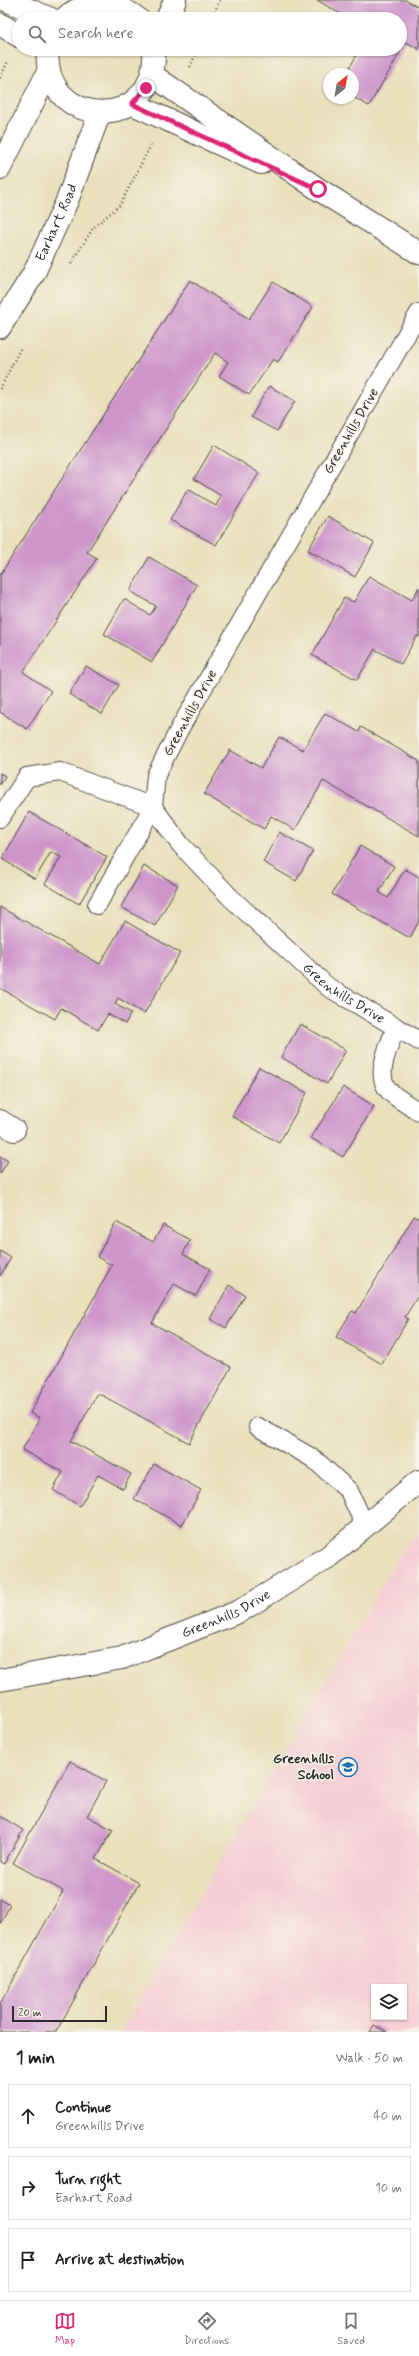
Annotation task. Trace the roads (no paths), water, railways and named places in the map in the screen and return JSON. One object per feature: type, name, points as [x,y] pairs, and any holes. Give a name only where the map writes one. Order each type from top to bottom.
[{"type":"street","points":[[6,0],[34,12]]},
{"type":"street","points":[[170,12],[175,0]]},
{"type":"street","points":[[74,12],[81,7],[98,2],[114,5],[130,12]]},
{"type":"street","points":[[0,24],[12,32]]},
{"type":"street","points":[[46,56],[59,92],[71,103],[87,110],[100,112],[113,111],[132,104],[146,88],[152,76],[155,62],[155,56]]},
{"type":"street","points":[[0,168],[46,56]]},
{"type":"street","points":[[152,76],[318,189],[419,253]]},
{"type":"street","points":[[132,104],[318,189]]},
{"type":"street","name":"Earhart Road","points":[[0,327],[34,273],[68,201],[100,112]]},
{"type":"street","name":"Greenhills Drive","points":[[0,1680],[122,1658],[240,1611],[328,1557],[419,1480]]},
{"type":"lane","name":"Greenhills Drive","points":[[419,313],[180,728],[156,775],[153,807],[180,844],[230,897],[328,987],[419,1041]]},
{"type":"lane","points":[[0,818],[27,777],[60,772],[153,807],[96,905]]},
{"type":"lane","points":[[396,1027],[384,1059],[384,1077],[389,1092],[419,1112]]},
{"type":"lane","points":[[258,1427],[314,1459],[349,1491],[365,1526]]},
{"type":"place","name":"Greenhills School","points":[[348,1767]]}]
